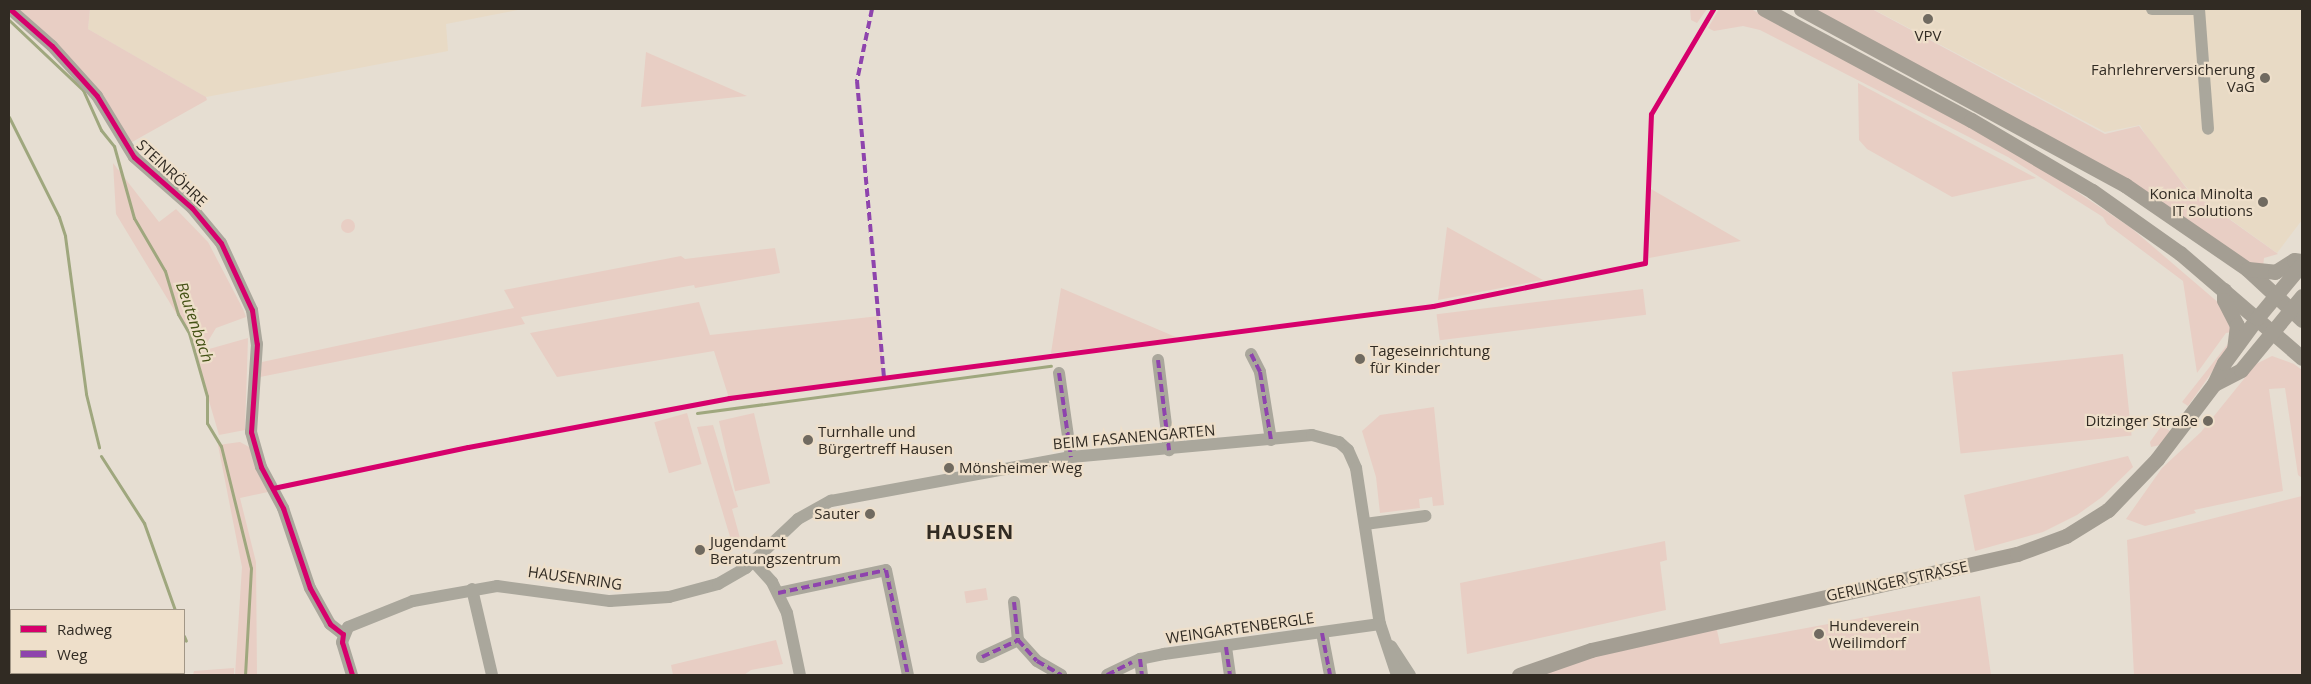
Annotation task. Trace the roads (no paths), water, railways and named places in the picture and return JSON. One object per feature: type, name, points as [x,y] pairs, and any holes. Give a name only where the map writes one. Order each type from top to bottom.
[{"type":"main road","points":[[1764,9],[1972,120],[2070,178],[2145,227],[2224,289],[2302,358]]},
{"type":"main road","points":[[1801,9],[2125,185],[2247,269],[2302,320]]},
{"type":"main road","points":[[2247,269],[2275,272],[2294,260],[2302,262]]},
{"type":"main road","name":"GERLINGER STRASSE","points":[[1519,675],[1591,650],[2041,547],[2066,536],[2108,510],[2157,459],[2214,384],[2234,350],[2257,318],[2302,262]]},
{"type":"main road","points":[[2224,289],[2224,300],[2237,324],[2234,350]]},
{"type":"main road","name":"GERLINGER STRASSE","points":[[2214,384],[2241,370],[2302,296]]},
{"type":"street","name":"STEINRÖHRE","points":[[10,9],[52,46],[98,96],[134,157],[192,208],[221,243],[252,310],[257,352],[250,413],[251,432],[261,467],[278,498],[310,588],[330,624],[343,634]]},
{"type":"street","points":[[2152,9],[2199,9],[2208,129]]},
{"type":"street","points":[[1251,354],[1260,372],[1271,440]]},
{"type":"street","points":[[1158,360],[1169,450]]},
{"type":"street","points":[[1059,374],[1064,389],[1071,457]]},
{"type":"street","name":"BEIM FASANENGARTEN","points":[[754,562],[798,519],[831,500],[1071,457],[1321,436],[1332,438],[1348,450],[1356,468],[1382,630],[1397,675]]},
{"type":"street","points":[[1364,524],[1425,516]]},
{"type":"street","points":[[754,562],[778,593],[788,613],[800,675]]},
{"type":"street","name":"HAUSENRING","points":[[343,634],[357,622],[405,604],[472,589],[515,586],[593,599],[635,602],[718,584],[754,562]]},
{"type":"street","points":[[778,593],[886,570],[908,675]]},
{"type":"street","points":[[472,589],[492,675]]},
{"type":"street","points":[[1014,602],[1018,640],[1037,661],[1061,675]]},
{"type":"street","name":"BEIM FASANENGARTEN","points":[[1382,630],[1410,675]]},
{"type":"street","name":"WEINGARTENBERGLE","points":[[1107,675],[1140,659],[1322,633],[1382,630]]},
{"type":"street","points":[[1322,633],[1330,675]]},
{"type":"street","points":[[343,634],[344,650],[352,675]]},
{"type":"street","points":[[982,657],[1018,640]]},
{"type":"street","points":[[1226,647],[1230,675]]},
{"type":"street","points":[[1140,659],[1142,675]]},
{"type":"waterway","name":"Beutenbach","points":[[9,20],[83,90],[101,130],[114,146],[134,218],[165,271],[178,314],[189,333],[207,396],[207,423],[221,446],[251,568],[245,675]]},
{"type":"waterway","points":[[9,117],[59,217],[65,236],[86,394],[99,447]]},
{"type":"waterway","points":[[697,413],[1051,366]]},
{"type":"waterway","points":[[101,456],[144,523],[175,609]]},
{"type":"place","name":"VPV","points":[[1928,19]]},
{"type":"place","name":"Fahrlehrerversicherung VaG","points":[[2265,78]]},
{"type":"place","name":"Konica Minolta IT Solutions","points":[[2263,202]]},
{"type":"place","name":"Tageseinrichtung für Kinder","points":[[1360,359]]},
{"type":"place","name":"Ditzinger Straße","points":[[2208,421]]},
{"type":"place","name":"Turnhalle und Bürgertreff Hausen","points":[[808,440]]},
{"type":"place","name":"Mönsheimer Weg","points":[[949,468]]},
{"type":"place","name":"Sauter","points":[[870,514]]},
{"type":"place","name":"Jugendamt Beratungszentrum","points":[[700,550]]},
{"type":"place","name":"Hundeverein Weilimdorf","points":[[1819,634]]},
{"type":"district","name":"HAUSEN","points":[[970,531]]}]
